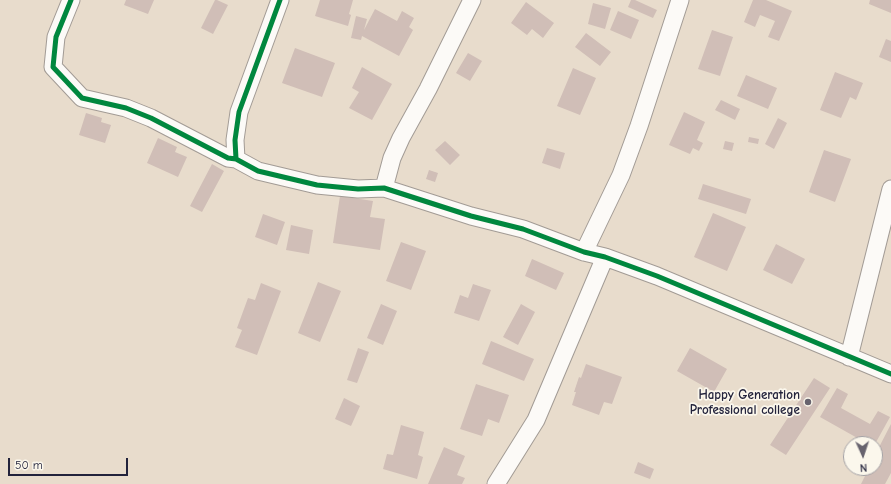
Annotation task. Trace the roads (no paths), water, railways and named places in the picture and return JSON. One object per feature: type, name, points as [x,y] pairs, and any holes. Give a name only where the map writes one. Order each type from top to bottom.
[{"type":"street","points":[[71,0],[56,37],[53,67],[82,98],[126,108],[151,118],[228,158],[236,159],[258,171],[317,185],[358,189],[384,188],[471,216],[523,229],[584,252],[604,257],[658,276],[891,374]]},
{"type":"street","points":[[236,159],[235,140],[240,112],[280,0]]},
{"type":"street","points":[[384,188],[392,158],[401,138],[428,89],[472,0]]},
{"type":"street","points":[[584,252],[621,175],[642,118],[680,0]]},
{"type":"street","points":[[849,356],[891,189]]},
{"type":"street","points":[[496,484],[536,420],[604,257]]},
{"type":"place","name":"Happy Generation Professional college","points":[[808,402]]}]
